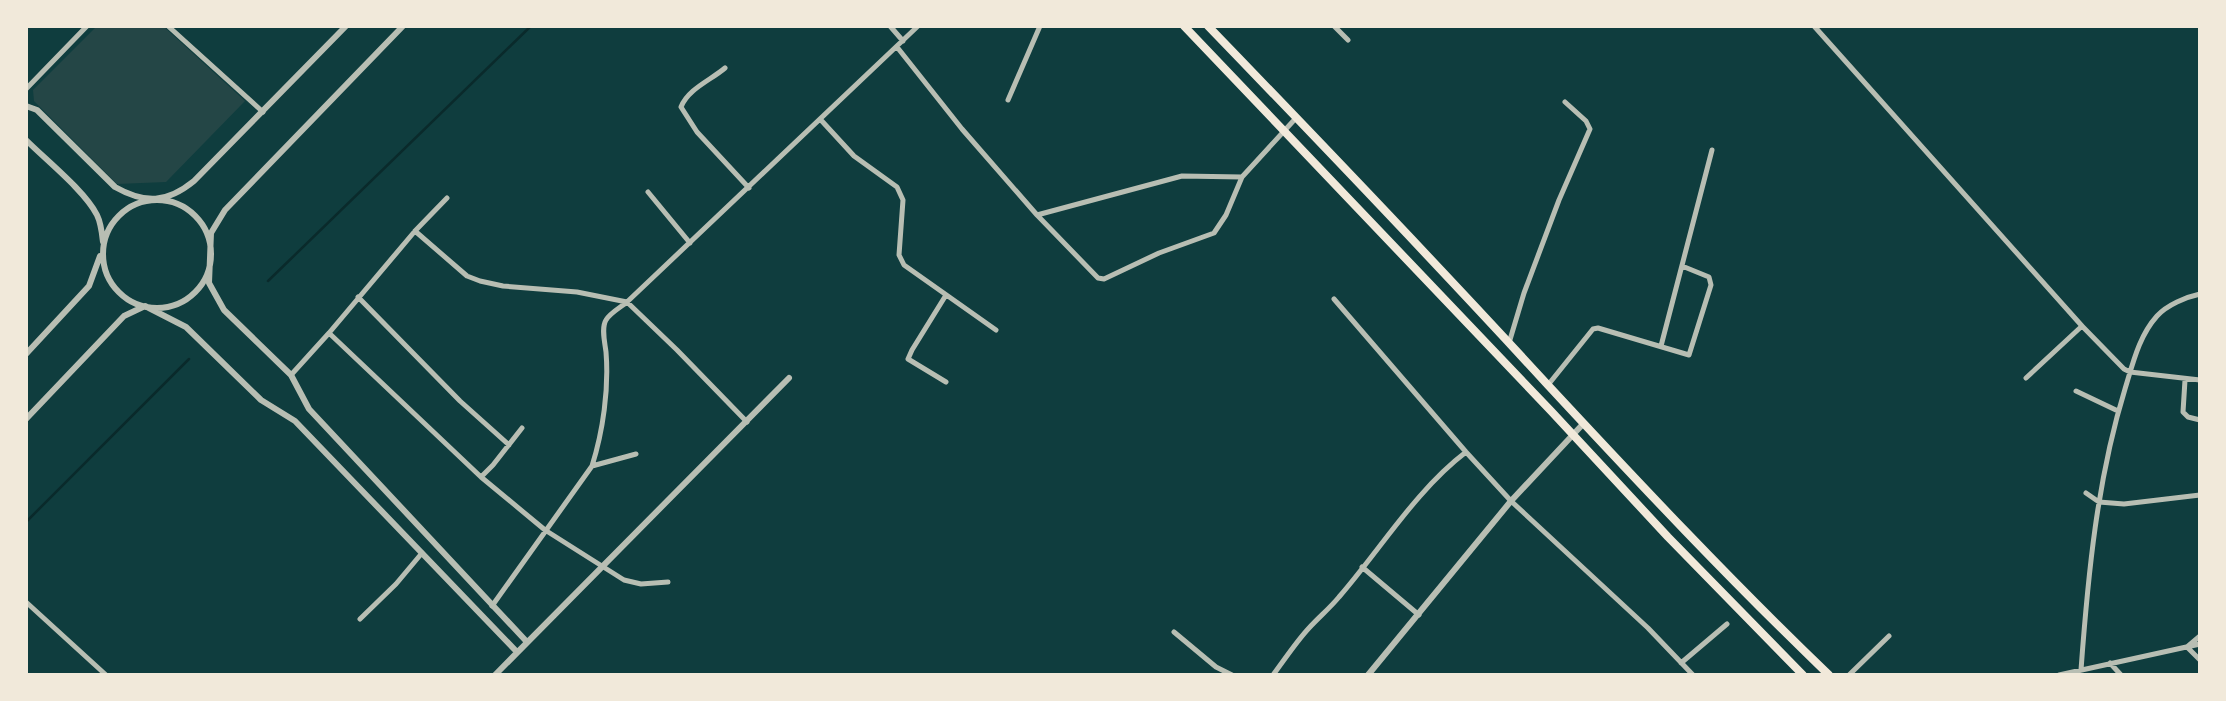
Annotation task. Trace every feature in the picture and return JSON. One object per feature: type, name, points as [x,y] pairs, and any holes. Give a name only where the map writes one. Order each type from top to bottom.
[{"type":"main road","points":[[1184,26],[1802,675]]},
{"type":"main road","points":[[1208,26],[1583,424],[1829,675]]},
{"type":"street","points":[[26,89],[87,26]]},
{"type":"street","points":[[168,26],[263,112]]},
{"type":"street","points":[[26,354],[89,286],[112,225],[127,209],[177,192],[194,181],[346,26]]},
{"type":"street","points":[[403,26],[225,210],[211,233],[209,283],[224,310],[291,375],[309,409],[527,642]]},
{"type":"street","points":[[890,26],[903,41]]},
{"type":"street","points":[[492,606],[592,466],[604,403],[606,320],[918,26]]},
{"type":"street","points":[[1008,100],[1040,26]]},
{"type":"street","points":[[1334,26],[1348,40]]},
{"type":"street","points":[[1814,26],[2082,326],[2124,369],[2185,380],[2200,380]]},
{"type":"street","points":[[897,47],[962,129],[1037,215],[1098,278],[1104,279],[1159,253],[1214,233],[1226,215],[1242,177],[1296,118]]},
{"type":"street","points":[[725,68],[684,99],[681,107],[706,143],[749,188]]},
{"type":"street","points":[[1509,343],[1524,293],[1559,200],[1590,129],[1586,121],[1564,102]]},
{"type":"street","points":[[26,106],[37,110],[115,187],[125,193],[184,207],[196,216],[205,228],[211,258],[207,276],[197,291],[183,302],[165,308],[131,302],[117,291],[108,277],[103,261],[104,244],[99,219],[85,198],[26,141]]},
{"type":"street","points":[[820,119],[854,156],[897,187],[903,200],[899,256],[901,261],[911,272],[996,330]]},
{"type":"street","points":[[1661,346],[1712,150]]},
{"type":"street","points":[[1037,215],[1182,176],[1242,177]]},
{"type":"street","points":[[648,192],[690,243]]},
{"type":"street","points":[[291,375],[415,231],[447,198]]},
{"type":"street","points":[[415,231],[467,276],[480,281],[513,287],[577,292],[627,302],[747,422]]},
{"type":"street","points":[[1548,385],[1593,328],[1689,355],[1711,285],[1709,277],[1682,266]]},
{"type":"street","points":[[2081,670],[2093,535],[2107,452],[2130,372],[2141,341],[2159,313],[2200,294]]},
{"type":"street","points":[[946,295],[908,359],[946,382]]},
{"type":"street","points":[[358,297],[460,401],[509,445]]},
{"type":"street","points":[[1334,299],[1511,501],[1648,628],[1693,675]]},
{"type":"street","points":[[26,419],[124,316],[147,306],[186,327],[261,401],[295,421],[517,652]]},
{"type":"street","points":[[2026,378],[2082,326]]},
{"type":"street","points":[[329,333],[481,477],[544,530],[624,580],[634,583],[667,582]]},
{"type":"street","points":[[495,675],[789,379]]},
{"type":"street","points":[[2185,380],[2183,412],[2188,417],[2200,420]]},
{"type":"street","points":[[2076,391],[2118,411]]},
{"type":"street","points":[[295,421],[309,409]]},
{"type":"street","points":[[1368,675],[1511,501],[1583,424]]},
{"type":"street","points":[[481,477],[522,428]]},
{"type":"street","points":[[1273,675],[1302,636],[1339,598],[1449,465],[1466,452]]},
{"type":"street","points":[[592,466],[636,454]]},
{"type":"street","points":[[2086,493],[2099,502],[2124,504],[2200,495]]},
{"type":"street","points":[[359,619],[396,584],[422,553]]},
{"type":"street","points":[[1362,567],[1419,615]]},
{"type":"street","points":[[26,602],[107,675]]},
{"type":"street","points":[[1681,663],[1727,624]]},
{"type":"street","points":[[1174,632],[1216,667],[1232,675]]},
{"type":"street","points":[[1849,675],[1889,636]]},
{"type":"street","points":[[2187,647],[2200,636]]},
{"type":"street","points":[[2059,675],[2200,645]]},
{"type":"street","points":[[2187,647],[2200,660]]},
{"type":"street","points":[[2110,663],[2120,675]]},
{"type":"shaded area","points":[[97,26],[163,26],[245,101],[166,182],[117,184],[34,101],[33,90]]},
{"type":"waterway","points":[[268,281],[531,26]]},
{"type":"waterway","points":[[26,522],[189,359]]}]
